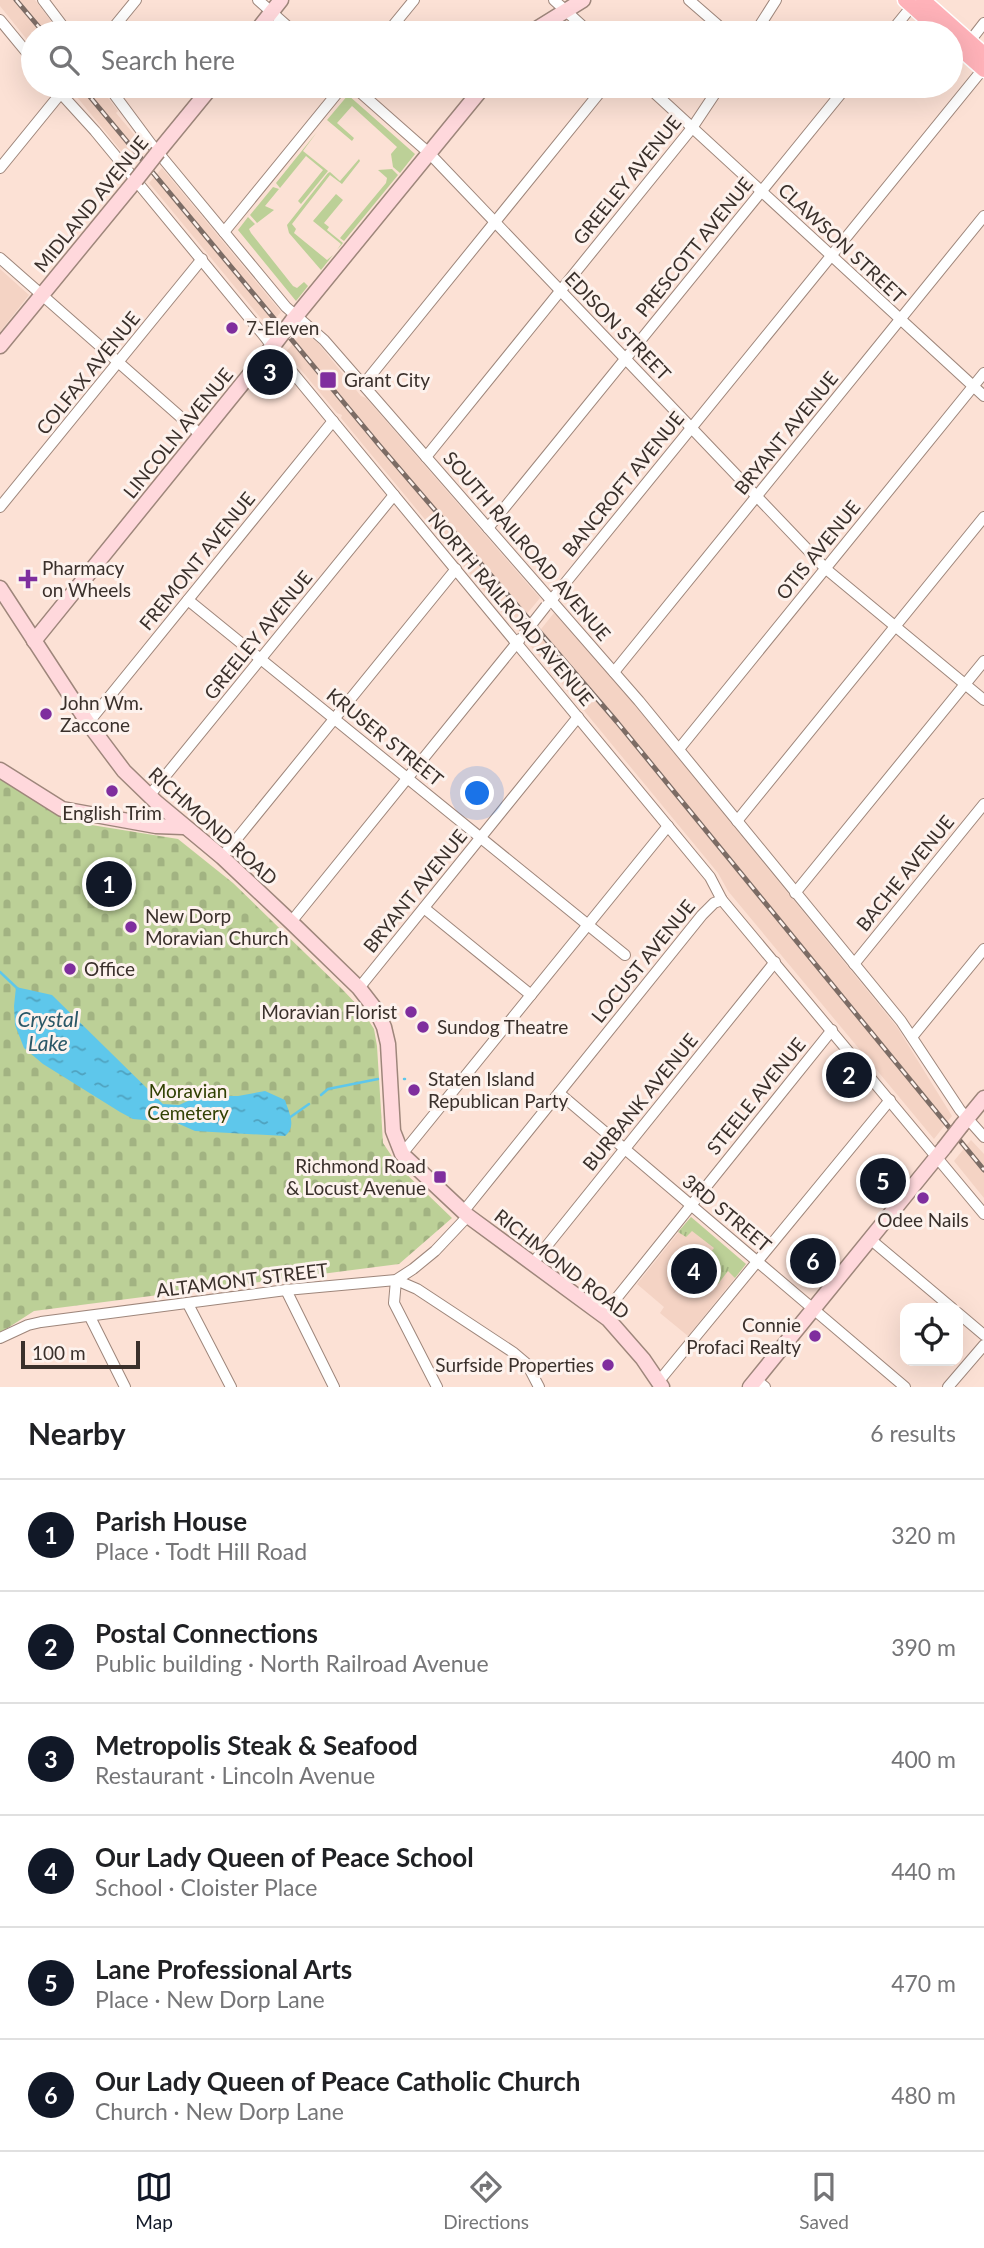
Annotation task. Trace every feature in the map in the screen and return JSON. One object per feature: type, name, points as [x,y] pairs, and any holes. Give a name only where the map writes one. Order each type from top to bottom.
[{"type":"main road","points":[[913,2],[931,21]]},
{"type":"main road","points":[[913,2],[941,21]]},
{"type":"main road","points":[[963,36],[984,54]]},
{"type":"main road","points":[[963,52],[983,70]]},
{"type":"street","points":[[43,0],[59,21]]},
{"type":"street","points":[[119,21],[136,0]]},
{"type":"street","points":[[258,0],[281,21]]},
{"type":"street","points":[[264,21],[281,0]]},
{"type":"street","points":[[397,21],[414,0]]},
{"type":"street","points":[[554,0],[577,21]]},
{"type":"street","points":[[550,21],[583,0]]},
{"type":"street","points":[[689,0],[713,21]]},
{"type":"street","points":[[763,21],[776,0]]},
{"type":"street","points":[[899,21],[913,2]]},
{"type":"street","points":[[0,20],[21,45]]},
{"type":"street","points":[[970,41],[984,23]]},
{"type":"street","name":"BANCROFT AVENUE","points":[[963,94],[983,70]]},
{"type":"street","points":[[0,168],[51,98]]},
{"type":"street","name":"NORTH RAILROAD AVENUE","points":[[66,98],[274,344],[333,421],[710,877],[722,900],[890,1100],[940,1152],[984,1213]]},
{"type":"street","name":"SOUTH RAILROAD AVENUE","points":[[116,98],[294,319],[324,340],[488,528],[549,603],[614,672],[679,749],[912,1037],[960,1110],[964,1122],[984,1137]]},
{"type":"street","name":"MIDLAND AVENUE","points":[[0,346],[202,98]]},
{"type":"street","points":[[224,232],[333,98]]},
{"type":"street","name":"EDISON STREET","points":[[367,98],[430,153],[825,569],[984,700]]},
{"type":"street","name":"LINCOLN AVENUE","points":[[34,641],[474,98]]},
{"type":"street","points":[[363,385],[595,98]]},
{"type":"street","name":"CLAWSON STREET","points":[[660,98],[984,396]]},
{"type":"street","name":"GREELEY AVENUE","points":[[426,457],[692,128],[712,98]]},
{"type":"street","name":"PRESCOTT AVENUE","points":[[488,528],[837,98]]},
{"type":"street","name":"BANCROFT AVENUE","points":[[291,922],[960,98]]},
{"type":"street","name":"BRYANT AVENUE","points":[[614,672],[984,216]]},
{"type":"street","points":[[0,258],[201,435]]},
{"type":"street","name":"COLFAX AVENUE","points":[[0,507],[202,259]]},
{"type":"street","name":"OTIS AVENUE","points":[[679,749],[984,373]]},
{"type":"street","name":"FREMONT AVENUE","points":[[88,723],[333,421]]},
{"type":"street","name":"GREELEY AVENUE","points":[[149,796],[394,495]]},
{"type":"street","points":[[737,821],[984,517]]},
{"type":"street","points":[[222,857],[456,569]]},
{"type":"street","name":"RICHMOND ROAD","points":[[0,588],[88,723],[124,771],[291,922],[359,988],[376,1010],[388,1044],[393,1131],[402,1154],[465,1214],[603,1315],[628,1340],[660,1384]]},
{"type":"street","name":"KRUSER STREET","points":[[188,600],[625,955]]},
{"type":"street","points":[[795,893],[984,662]]},
{"type":"street","name":"BRYANT AVENUE","points":[[359,988],[578,717]]},
{"type":"street","points":[[0,770],[62,809],[156,826],[183,827]]},
{"type":"street","name":"BACHE AVENUE","points":[[854,964],[984,804]]},
{"type":"street","points":[[402,1154],[668,826]]},
{"type":"street","name":"LOCUST AVENUE","points":[[465,1214],[702,915],[714,903],[722,900]]},
{"type":"street","points":[[424,908],[531,995]]},
{"type":"street","points":[[912,1037],[984,948]]},
{"type":"street","name":"BURBANK AVENUE","points":[[533,1263],[775,962]]},
{"type":"street","name":"STEELE AVENUE","points":[[603,1315],[832,1030]]},
{"type":"street","name":"3RD STREET","points":[[559,1093],[905,1387]]},
{"type":"street","points":[[757,1385],[812,1310],[984,1098]]},
{"type":"street","points":[[660,1384],[890,1100]]},
{"type":"street","points":[[396,1280],[435,1251],[465,1214]]},
{"type":"street","points":[[870,1239],[946,1303]]},
{"type":"street","points":[[396,1280],[394,1303],[437,1387]]},
{"type":"street","points":[[396,1280],[417,1289],[514,1353],[527,1364],[538,1387]]},
{"type":"street","name":"ALTAMONT STREET","points":[[0,1338],[28,1325],[286,1290],[396,1280]]},
{"type":"street","points":[[286,1290],[334,1387]]},
{"type":"street","points":[[188,1304],[231,1387]]},
{"type":"street","points":[[90,1317],[125,1387]]},
{"type":"street","points":[[963,1317],[984,1335]]},
{"type":"street","points":[[948,1387],[984,1345]]},
{"type":"shaded area","points":[[0,0],[35,0],[51,21],[21,21],[21,32],[0,6]]},
{"type":"shaded area","points":[[78,98],[108,98],[118,111],[116,113],[144,146],[131,163]]},
{"type":"shaded area","points":[[162,168],[281,312],[268,327],[149,183]]},
{"type":"shaded area","points":[[0,269],[29,295],[0,332]]},
{"type":"shaded area","points":[[303,331],[318,343],[361,396],[366,398],[540,598],[515,628],[341,418],[342,415],[337,413],[286,352]]},
{"type":"shaded area","points":[[554,613],[634,704],[897,1027],[952,1116],[934,1139],[728,891],[718,873],[529,644]]},
{"type":"shaded area","points":[[971,1140],[984,1154],[984,1198],[954,1161]]},
{"type":"shaded area","points":[[691,1217],[746,1264],[688,1336],[660,1313],[664,1307],[637,1284]]},
{"type":"green space","points":[[345,98],[351,98],[415,154],[400,173],[393,167],[391,154],[397,147],[352,106],[337,123],[354,138],[352,141],[327,120]]},
{"type":"green space","points":[[317,132],[303,151],[328,171],[301,204],[298,201],[323,170],[306,156],[280,188],[276,183]]},
{"type":"green space","points":[[359,159],[342,184],[330,175],[292,224],[296,229],[294,233],[327,260],[333,255],[321,270],[289,233],[287,225],[328,173],[340,181]]},
{"type":"green space","points":[[392,169],[398,175],[344,241],[340,238],[386,183],[387,178],[378,170]]},
{"type":"green space","points":[[273,187],[279,189],[265,206],[274,210],[257,223],[250,215]]},
{"type":"green space","points":[[336,194],[343,200],[324,223],[329,227],[327,230],[343,243],[337,250],[341,244],[313,221]]},
{"type":"green space","points":[[248,217],[255,224],[249,229],[251,233],[293,286],[297,288],[304,282],[308,286],[296,301],[238,230]]},
{"type":"green space","name":"Moravian Cemetery","points":[[0,778],[67,821],[178,839],[233,883],[342,989],[362,1010],[374,1029],[383,1143],[399,1167],[452,1218],[399,1264],[34,1311],[0,1333]]},
{"type":"green space","points":[[691,1217],[746,1264],[735,1278],[728,1271],[718,1284],[709,1277],[700,1289],[679,1275],[693,1258],[701,1264],[714,1248],[692,1231],[686,1237],[678,1232]]},
{"type":"water","name":"Crystal Lake","points":[[16,987],[52,995],[163,1104],[179,1105],[199,1096],[238,1096],[265,1091],[285,1100],[291,1119],[289,1132],[285,1136],[195,1131],[177,1123],[133,1119],[43,1064],[24,1048],[15,1025]]},
{"type":"waterway","points":[[0,972],[18,989]]},
{"type":"waterway","points":[[321,1095],[328,1089],[378,1079]]},
{"type":"waterway","points":[[289,1118],[309,1104]]},
{"type":"railway","points":[[16,0],[34,21]]},
{"type":"railway","points":[[91,98],[379,445],[617,722],[984,1170]]},
{"type":"place","name":"7-Eleven","points":[[232,328]]},
{"type":"place","name":"Metropolis Steak & Seafood","points":[[270,372]]},
{"type":"place","name":"Grant City","points":[[328,380]]},
{"type":"place","name":"Pharmacy on Wheels","points":[[28,579]]},
{"type":"place","name":"John Wm. Zaccone","points":[[46,714]]},
{"type":"place","name":"English Trim","points":[[112,791]]},
{"type":"place","name":"Parish House","points":[[109,884]]},
{"type":"place","name":"New Dorp Moravian Church","points":[[131,927]]},
{"type":"place","name":"Office","points":[[70,969]]},
{"type":"place","name":"Moravian Florist","points":[[411,1012]]},
{"type":"place","name":"Sundog Theatre","points":[[423,1027]]},
{"type":"place","name":"Postal Connections","points":[[849,1075]]},
{"type":"place","name":"Staten Island Republican Party","points":[[414,1090]]},
{"type":"place","name":"Richmond Road & Locust Avenue","points":[[440,1177]]},
{"type":"place","name":"Lane Professional Arts","points":[[883,1181]]},
{"type":"place","name":"Odee Nails","points":[[923,1198]]},
{"type":"place","name":"Our Lady Queen of Peace Catholic Church","points":[[813,1261]]},
{"type":"place","name":"Our Lady Queen of Peace School","points":[[694,1271]]},
{"type":"place","name":"Connie Profaci Realty","points":[[815,1336]]},
{"type":"place","name":"Surfside Properties","points":[[608,1365]]}]
